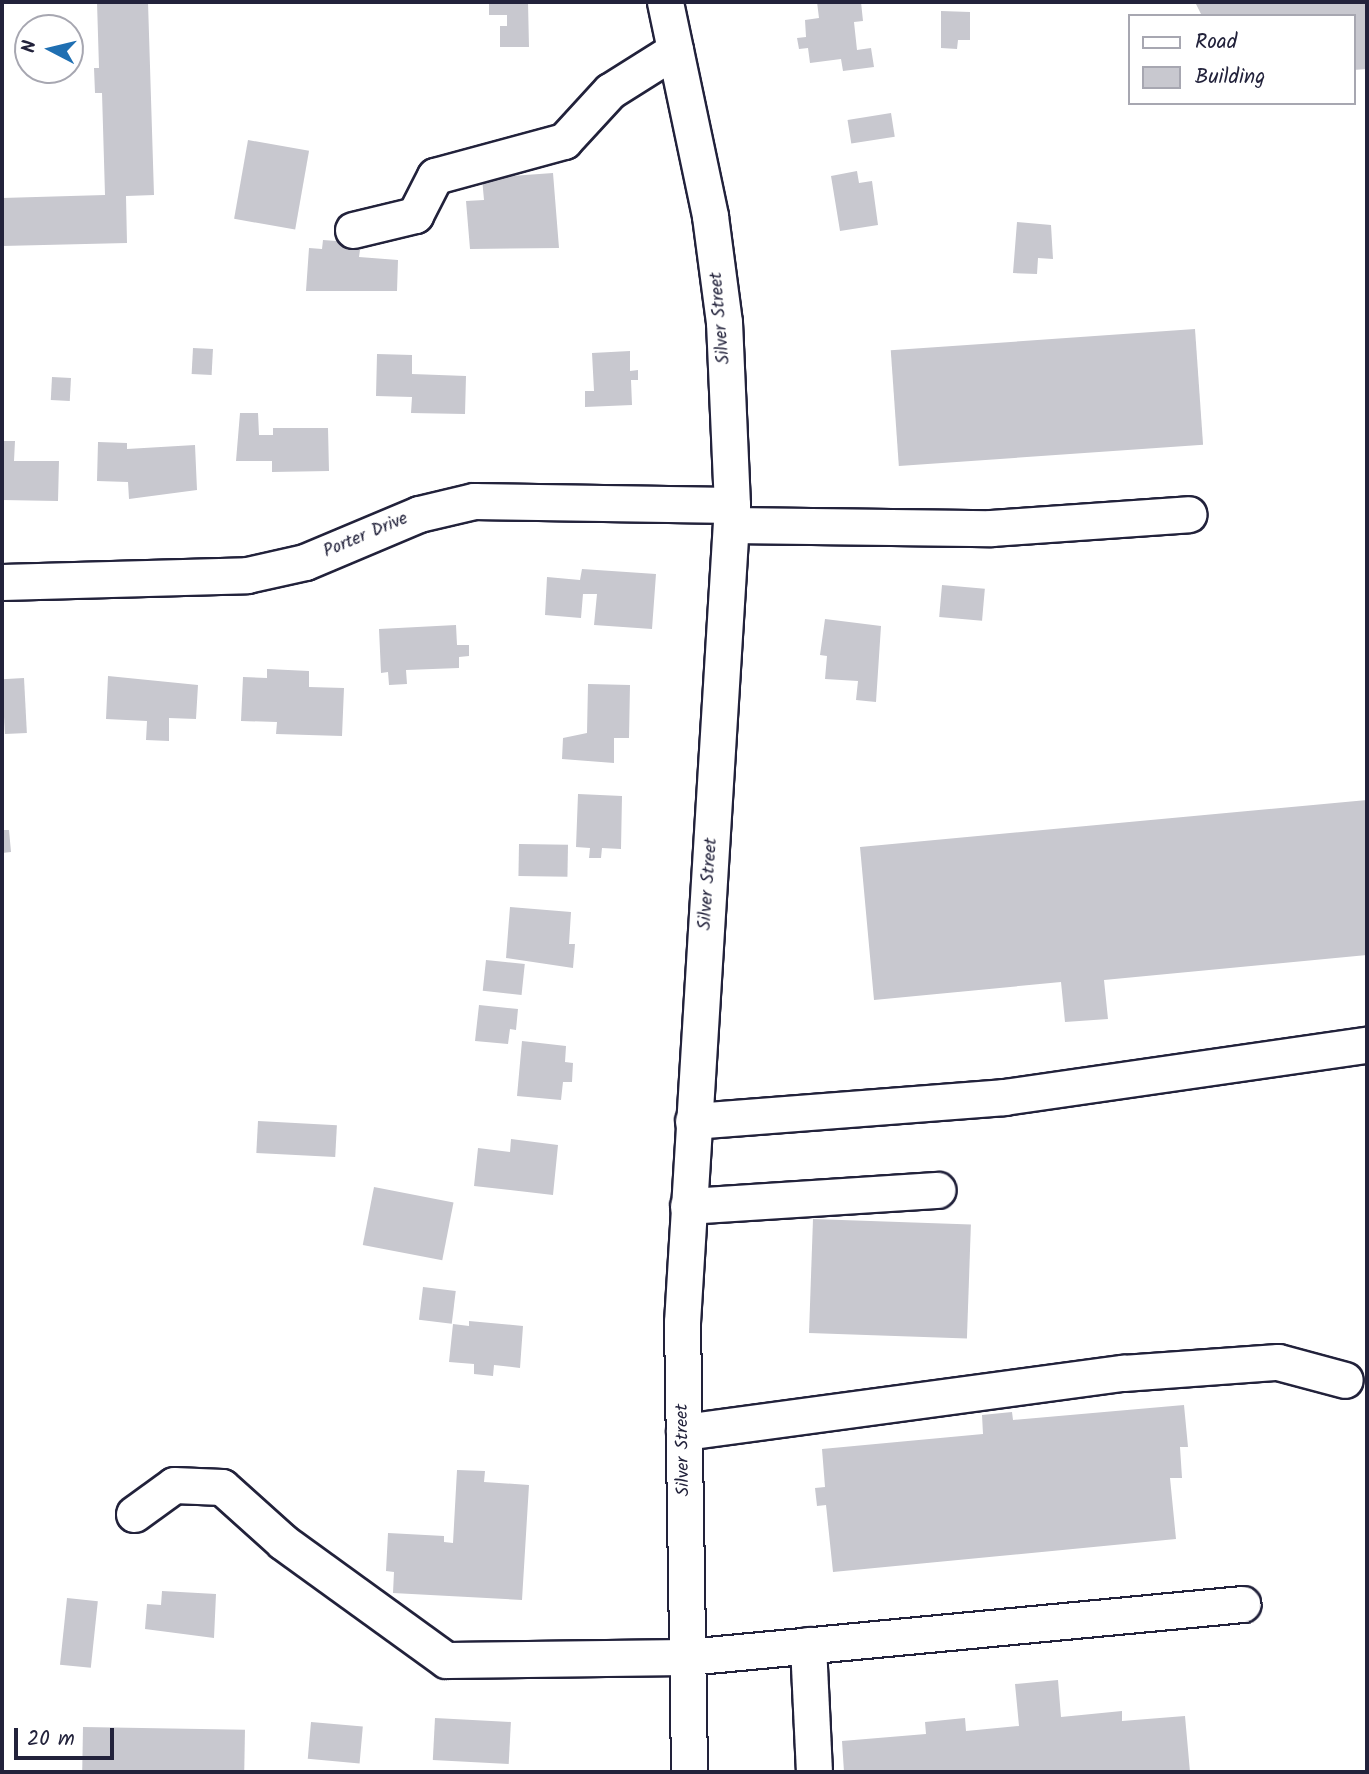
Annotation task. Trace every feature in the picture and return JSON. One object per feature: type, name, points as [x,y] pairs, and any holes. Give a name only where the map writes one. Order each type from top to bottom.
[{"type":"street","name":"Silver Street","points":[[665,2],[710,216],[724,322],[731,515],[688,1206],[684,1432],[689,1772]]},
{"type":"street","points":[[353,230],[415,215],[435,176],[564,141],[610,91],[675,50]]},
{"type":"street","name":"Porter Drive","points":[[2,582],[258,573],[305,562],[419,514],[474,501],[991,528],[1189,514]]},
{"type":"street","points":[[693,1121],[1004,1097],[1367,1045]]},
{"type":"street","points":[[688,1206],[937,1190]]},
{"type":"street","points":[[684,1432],[1123,1373],[1278,1362],[1345,1380]]},
{"type":"street","points":[[134,1514],[174,1485],[222,1487],[283,1542],[446,1660],[687,1657],[1242,1604]]},
{"type":"street","points":[[808,1645],[814,1772]]},
{"type":"building","points":[[97,2],[148,2],[154,195],[126,196],[127,243],[2,246],[2,198],[105,195],[102,93],[95,93],[94,68],[99,68]]},
{"type":"building","points":[[489,2],[528,2],[529,47],[500,47],[500,26],[507,26],[507,15],[489,15]]},
{"type":"building","points":[[817,2],[861,2],[863,21],[854,22],[857,50],[871,48],[874,67],[843,71],[841,59],[810,63],[808,48],[799,49],[797,38],[806,37],[805,20],[819,18]]},
{"type":"building","points":[[1195,2],[1367,2],[1367,69],[1355,70],[1355,14],[1201,14]]},
{"type":"building","points":[[941,11],[970,12],[970,40],[958,40],[957,49],[941,48]]},
{"type":"building","points":[[891,113],[895,137],[851,144],[848,120]]},
{"type":"building","points":[[248,140],[309,151],[295,230],[234,219]]},
{"type":"building","points":[[857,171],[859,183],[872,181],[878,225],[840,231],[831,176]]},
{"type":"building","points":[[553,173],[559,248],[470,249],[466,201],[484,200],[482,178]]},
{"type":"building","points":[[1017,222],[1051,225],[1053,259],[1038,258],[1037,274],[1013,273]]},
{"type":"building","points":[[323,240],[350,242],[349,249],[360,250],[359,257],[398,260],[397,291],[306,291],[309,248],[322,249]]},
{"type":"building","points":[[1195,329],[1203,445],[899,466],[891,350]]},
{"type":"building","points":[[193,348],[213,349],[212,375],[192,374]]},
{"type":"building","points":[[630,351],[630,371],[638,370],[638,380],[631,380],[632,405],[585,407],[585,391],[594,391],[592,353]]},
{"type":"building","points":[[377,354],[412,355],[412,374],[466,376],[465,414],[411,413],[412,397],[376,396]]},
{"type":"building","points":[[52,377],[71,378],[70,401],[51,400]]},
{"type":"building","points":[[240,413],[258,413],[259,435],[273,435],[273,428],[328,428],[329,471],[272,472],[272,461],[236,461]]},
{"type":"building","points":[[2,441],[15,441],[14,461],[59,461],[58,501],[2,500]]},
{"type":"building","points":[[98,442],[127,443],[127,449],[195,445],[197,490],[129,499],[128,482],[97,481]]},
{"type":"building","points":[[582,569],[656,574],[652,629],[594,625],[597,594],[583,594],[581,618],[545,615],[547,577],[580,580]]},
{"type":"building","points":[[942,585],[985,589],[982,621],[939,617]]},
{"type":"building","points":[[825,619],[881,626],[876,702],[856,700],[858,681],[825,679],[827,656],[820,655]]},
{"type":"building","points":[[456,625],[457,645],[469,645],[469,656],[459,657],[459,668],[406,670],[407,684],[389,685],[388,672],[381,673],[379,629]]},
{"type":"building","points":[[267,669],[309,671],[309,687],[344,688],[342,736],[276,734],[277,722],[241,721],[243,677],[267,678]]},
{"type":"building","points":[[108,676],[198,685],[196,719],[169,718],[169,741],[146,740],[147,721],[106,719]]},
{"type":"building","points":[[24,678],[27,733],[5,734],[2,679]]},
{"type":"building","points":[[588,684],[630,685],[629,738],[614,738],[614,763],[562,759],[563,738],[587,733]]},
{"type":"building","points":[[578,794],[622,796],[621,849],[602,848],[601,858],[589,858],[590,848],[576,847]]},
{"type":"building","points":[[1367,800],[1367,955],[1104,980],[1108,1019],[1065,1022],[1061,982],[874,1000],[860,847]]},
{"type":"building","points":[[2,830],[9,830],[11,852],[2,853]]},
{"type":"building","points":[[519,844],[568,845],[567,877],[518,876]]},
{"type":"building","points":[[510,907],[571,912],[569,944],[575,944],[573,968],[506,958]]},
{"type":"building","points":[[486,960],[525,964],[522,995],[483,991]]},
{"type":"building","points":[[479,1005],[518,1009],[516,1030],[510,1029],[508,1044],[475,1041]]},
{"type":"building","points":[[522,1041],[566,1046],[565,1062],[573,1063],[572,1082],[563,1082],[561,1100],[517,1096]]},
{"type":"building","points":[[258,1121],[337,1125],[335,1157],[256,1153]]},
{"type":"building","points":[[511,1139],[558,1145],[553,1195],[474,1186],[478,1148],[510,1152]]},
{"type":"building","points":[[374,1187],[454,1202],[442,1260],[363,1245]]},
{"type":"building","points":[[813,1219],[971,1225],[967,1338],[809,1333]]},
{"type":"building","points":[[423,1287],[456,1291],[452,1324],[419,1320]]},
{"type":"building","points":[[469,1321],[523,1326],[520,1368],[494,1365],[493,1376],[474,1374],[474,1364],[449,1362],[453,1324],[469,1326]]},
{"type":"building","points":[[1184,1405],[1188,1447],[1180,1447],[1182,1478],[1170,1478],[1176,1539],[833,1572],[826,1505],[817,1506],[815,1488],[825,1487],[822,1449],[983,1434],[982,1415],[1012,1412],[1013,1420]]},
{"type":"building","points":[[457,1470],[485,1471],[484,1482],[529,1485],[522,1600],[393,1593],[394,1572],[386,1571],[388,1533],[444,1536],[444,1542],[453,1543]]},
{"type":"building","points":[[162,1591],[216,1594],[214,1638],[145,1629],[147,1604],[161,1605]]},
{"type":"building","points":[[67,1598],[98,1601],[91,1668],[60,1665]]},
{"type":"building","points":[[1058,1680],[1061,1717],[1122,1711],[1122,1721],[1185,1716],[1190,1772],[844,1772],[842,1741],[926,1734],[925,1722],[965,1718],[966,1731],[1019,1726],[1015,1684]]},
{"type":"building","points":[[435,1718],[511,1722],[509,1764],[433,1760]]},
{"type":"building","points":[[311,1722],[363,1727],[360,1763],[308,1759]]},
{"type":"building","points":[[83,1727],[245,1730],[244,1772],[82,1772]]}]
